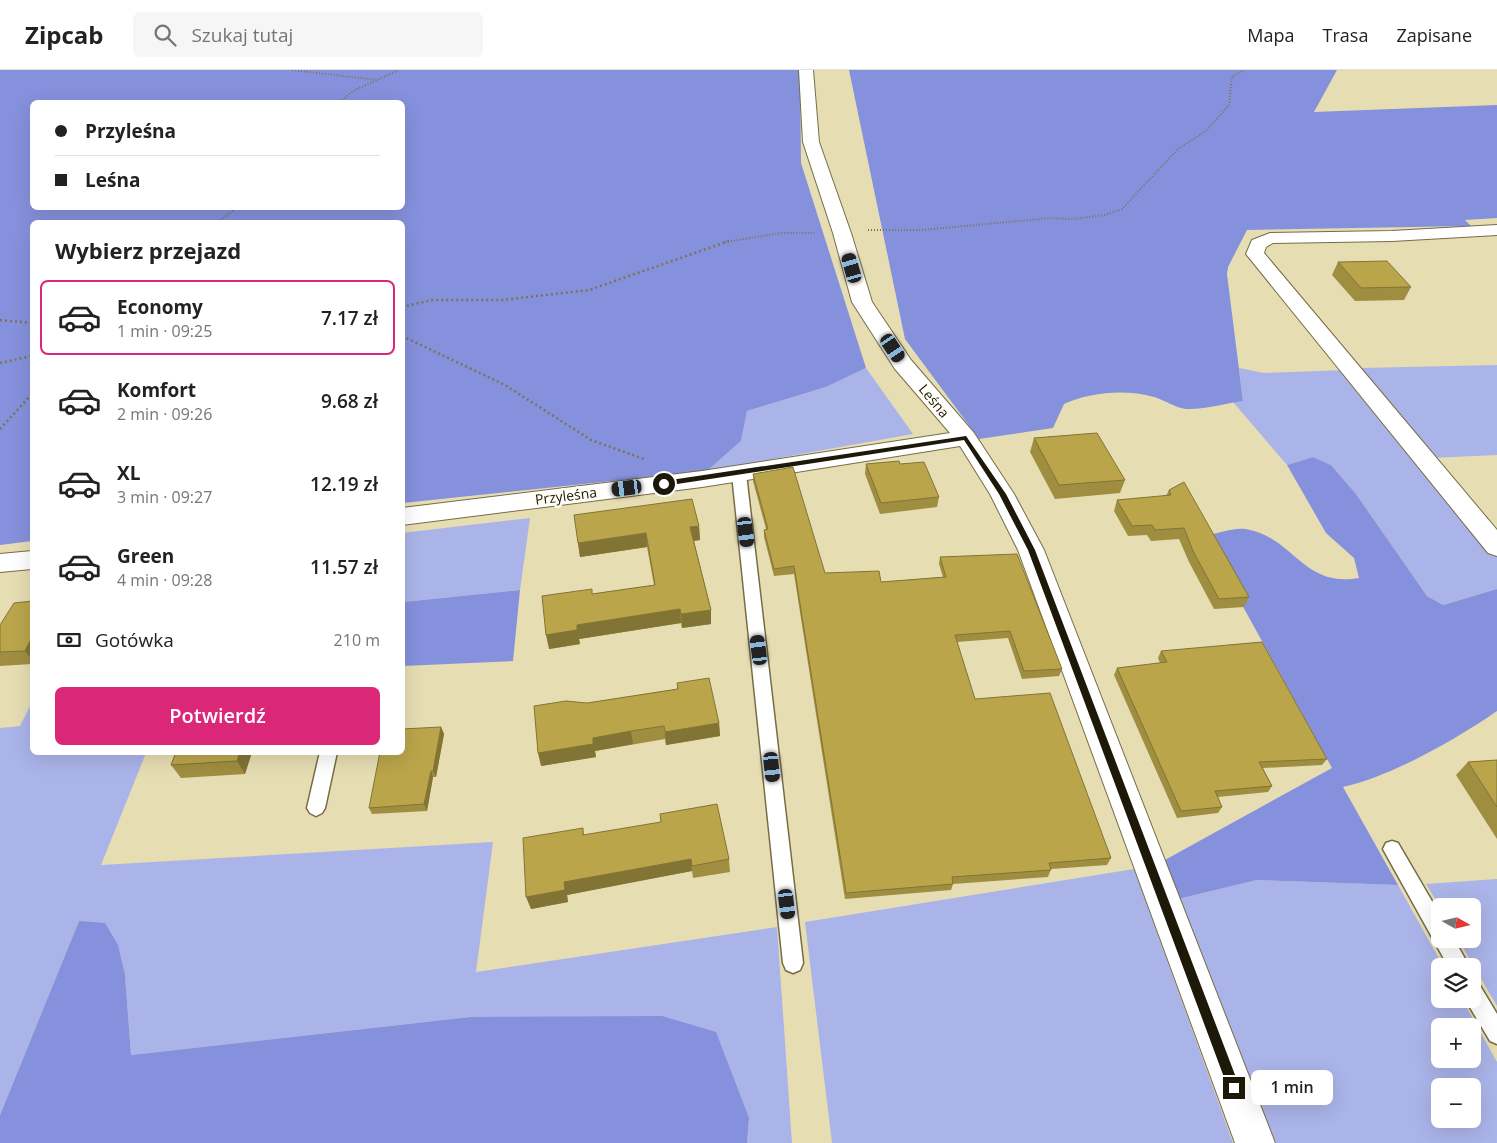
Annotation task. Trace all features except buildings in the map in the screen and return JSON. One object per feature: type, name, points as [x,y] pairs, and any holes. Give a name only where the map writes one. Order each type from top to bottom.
[{"type":"street","name":"Leśna","points":[[806,70],[811,142],[842,233],[862,302],[903,364],[966,438],[1002,494],[1031,550],[1255,1143]]},
{"type":"street","points":[[1497,230],[1392,236],[1270,238],[1258,244],[1256,254],[1497,547]]},
{"type":"street","name":"Przyleśna","points":[[405,517],[739,474],[966,438]]},
{"type":"street","points":[[0,563],[30,560]]},
{"type":"lane","points":[[739,474],[793,963]]},
{"type":"lane","points":[[316,808],[328,755]]},
{"type":"lane","points":[[1392,849],[1431,918]]},
{"type":"lane","points":[[1481,1006],[1497,1034]]},
{"type":"path","points":[[292,70],[376,80]]},
{"type":"path","points":[[342,100],[353,90],[399,70]]},
{"type":"path","points":[[405,306],[432,300],[502,300],[589,290],[728,241],[781,233],[842,233],[1074,219],[1104,215],[1122,209],[1178,149],[1206,131],[1229,105],[1232,77],[1244,70]]},
{"type":"path","points":[[221,220],[233,210]]},
{"type":"path","points":[[0,320],[30,323]]},
{"type":"path","points":[[405,337],[505,385],[591,440],[646,459]]},
{"type":"path","points":[[0,363],[30,356]]},
{"type":"path","points":[[0,429],[30,396]]},
{"type":"shaded area","points":[[0,70],[800,70],[801,163],[866,368],[826,387],[747,411],[741,441],[707,471],[405,503],[405,220],[30,220],[30,541],[0,545]]},
{"type":"shaded area","points":[[849,70],[1337,70],[1314,112],[1497,105],[1497,218],[1465,220],[1471,226],[1247,230],[1228,267],[1227,274],[1243,401],[1186,409],[1154,397],[1132,393],[1097,394],[1064,404],[1053,428],[979,439],[905,339]]},
{"type":"shaded area","points":[[1497,365],[1497,455],[1430,458],[1360,368]]},
{"type":"shaded area","points":[[866,368],[913,434],[707,471],[741,441],[747,411],[826,387]]},
{"type":"shaded area","points":[[1239,368],[1264,373],[1345,370],[1497,555],[1497,589],[1443,605],[1427,596],[1356,494],[1331,465],[1313,457],[1287,465],[1233,402],[1243,401]]},
{"type":"shaded area","points":[[1313,457],[1331,465],[1356,494],[1427,596],[1443,605],[1497,589],[1497,711],[1423,756],[1382,775],[1343,787],[1398,885],[1257,880],[1178,899],[1163,861],[1332,768],[1204,536],[1246,529],[1263,534],[1311,569],[1324,576],[1340,579],[1359,578],[1354,558],[1326,533],[1287,465]]},
{"type":"shaded area","points":[[530,518],[520,590],[405,602],[405,533]]},
{"type":"shaded area","points":[[520,590],[513,661],[405,666],[405,602]]},
{"type":"shaded area","points":[[30,706],[30,755],[145,755],[101,865],[493,842],[476,972],[777,927],[792,1143],[747,1143],[749,1118],[470,1017],[131,1055],[125,975],[79,921],[0,1115],[0,728],[20,726]]},
{"type":"shaded area","points":[[1134,869],[1233,1143],[832,1143],[805,922]]},
{"type":"shaded area","points":[[1497,879],[1497,1006],[1481,979],[1481,958],[1469,958],[1463,948],[1481,948],[1481,898],[1435,898],[1426,884]]},
{"type":"shaded area","points":[[1257,880],[1398,885],[1431,944],[1431,948],[1433,948],[1439,958],[1431,958],[1431,1008],[1467,1008],[1473,1018],[1431,1018],[1431,1068],[1481,1068],[1481,1033],[1497,1062],[1497,1143],[1275,1143],[1178,899]]},
{"type":"shaded area","points":[[79,921],[105,923],[118,945],[125,975],[131,1055],[470,1017],[662,1016],[716,1032],[749,1118],[747,1143],[0,1143],[0,1115]]},
{"type":"route","points":[[664,484],[966,438],[1002,494],[1031,550],[1234,1088]]}]
